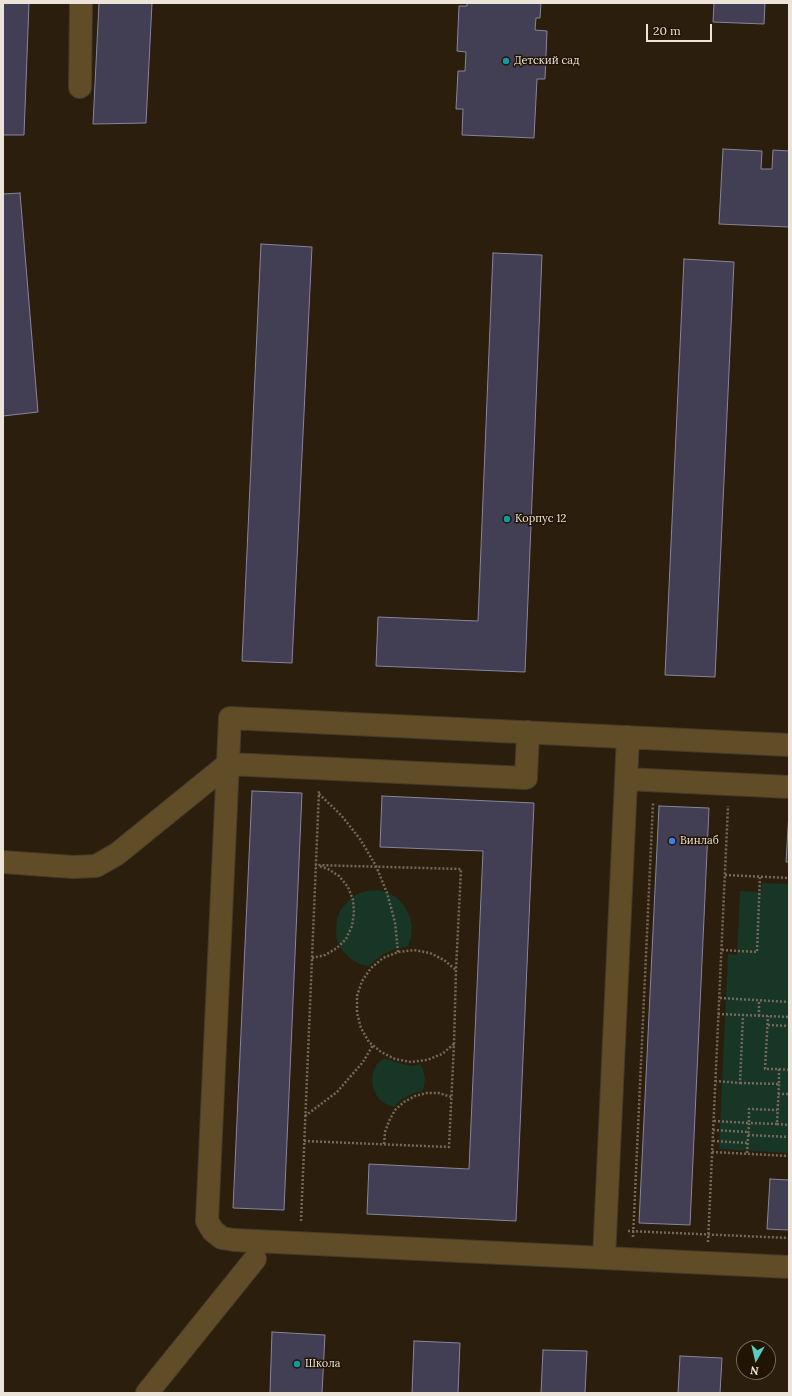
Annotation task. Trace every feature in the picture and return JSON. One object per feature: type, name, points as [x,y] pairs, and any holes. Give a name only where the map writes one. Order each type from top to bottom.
[{"type":"lane","points":[[80,86],[81,3]]},
{"type":"lane","points":[[789,745],[230,718],[207,1221],[213,1231],[222,1238],[234,1240],[789,1266]]},
{"type":"lane","points":[[3,862],[73,867],[96,866],[117,854],[228,764],[526,778],[528,732]]},
{"type":"lane","points":[[604,1258],[628,737]]},
{"type":"lane","points":[[626,779],[789,786]]},
{"type":"lane","points":[[147,1393],[255,1259]]},
{"type":"path","points":[[300,1243],[320,768]]},
{"type":"path","points":[[632,1259],[654,780]]},
{"type":"path","points":[[707,1262],[729,784]]},
{"type":"path","points":[[318,794],[341,815],[360,839],[376,866],[387,893],[395,922],[398,952]]},
{"type":"path","points":[[304,1141],[449,1147],[461,869],[315,865]]},
{"type":"path","points":[[312,958],[325,955],[337,948],[346,938],[352,926],[354,913],[353,900],[348,887],[339,876],[328,869],[315,865]]},
{"type":"path","points":[[725,875],[789,878]]},
{"type":"path","points":[[722,950],[757,952],[760,876]]},
{"type":"path","points":[[454,1044],[442,1054],[427,1060],[411,1062],[396,1059],[381,1052],[373,1046],[361,1028],[357,1013],[357,996],[362,981],[371,968],[383,958],[398,952],[414,950],[430,952],[444,960],[456,970]]},
{"type":"path","points":[[719,998],[789,1002]]},
{"type":"path","points":[[759,1000],[759,1016]]},
{"type":"path","points":[[718,1014],[789,1017]]},
{"type":"path","points":[[740,1083],[743,1015]]},
{"type":"path","points":[[768,1016],[765,1068],[789,1070]]},
{"type":"path","points":[[767,1025],[789,1026]]},
{"type":"path","points":[[305,1116],[337,1092],[363,1062],[373,1046]]},
{"type":"path","points":[[777,1124],[779,1069]]},
{"type":"path","points":[[715,1081],[779,1084]]},
{"type":"path","points":[[384,1144],[388,1121],[395,1110],[404,1102],[415,1096],[427,1093],[439,1093],[451,1097]]},
{"type":"path","points":[[778,1094],[789,1094]]},
{"type":"path","points":[[747,1153],[749,1109],[777,1110]]},
{"type":"path","points":[[714,1121],[789,1125]]},
{"type":"path","points":[[713,1130],[789,1137]]},
{"type":"path","points":[[713,1141],[748,1143]]},
{"type":"path","points":[[712,1152],[789,1156]]},
{"type":"path","points":[[605,1230],[789,1238]]},
{"type":"green space","points":[[762,883],[789,884],[789,1153],[719,1149],[728,954],[737,955],[740,891],[761,892]]},
{"type":"green space","points":[[378,890],[389,893],[398,899],[405,907],[410,917],[412,927],[411,938],[407,947],[397,948],[382,955],[368,966],[359,964],[342,950],[337,941],[337,919],[341,909],[357,894]]},
{"type":"green space","points":[[384,1058],[411,1066],[420,1064],[423,1069],[425,1079],[423,1091],[414,1093],[402,1099],[394,1107],[379,1099],[374,1091],[372,1082],[373,1072],[377,1064]]},
{"type":"building","points":[[3,3],[29,3],[24,135],[3,135]]},
{"type":"building","points":[[99,3],[152,3],[146,123],[93,124]]},
{"type":"building","name":"Детский сад","points":[[467,3],[541,3],[540,18],[536,18],[535,30],[547,31],[545,79],[537,79],[534,138],[462,135],[463,109],[456,109],[458,71],[465,71],[466,52],[457,51],[459,6],[467,6]]},
{"type":"building","points":[[714,3],[765,3],[764,24],[713,22]]},
{"type":"building","points":[[723,149],[762,151],[761,169],[772,169],[773,150],[789,151],[789,227],[719,224]]},
{"type":"building","points":[[20,193],[38,412],[3,416],[3,194]]},
{"type":"building","points":[[261,244],[312,247],[292,663],[242,661]]},
{"type":"building","name":"Корпус 12","points":[[493,253],[542,255],[525,672],[376,666],[378,617],[478,621]]},
{"type":"building","points":[[684,259],[734,262],[715,677],[665,675]]},
{"type":"building","points":[[252,791],[302,793],[284,1210],[233,1208]]},
{"type":"building","points":[[382,796],[534,803],[516,1221],[367,1214],[369,1164],[469,1169],[483,851],[380,847]]},
{"type":"building","points":[[659,806],[709,808],[690,1225],[639,1223]]},
{"type":"building","points":[[789,812],[789,862],[786,862]]},
{"type":"building","points":[[770,1179],[789,1180],[789,1230],[767,1229]]},
{"type":"building","name":"Школа","points":[[272,1332],[325,1335],[322,1393],[270,1393]]},
{"type":"building","points":[[414,1341],[460,1343],[458,1393],[412,1393]]},
{"type":"building","points":[[543,1350],[587,1351],[585,1393],[541,1393]]},
{"type":"building","points":[[680,1356],[722,1358],[720,1393],[678,1393]]},
{"type":"place","name":"Детский сад","points":[[506,61]]},
{"type":"place","name":"Корпус 12","points":[[507,519]]},
{"type":"place","name":"Винлаб","points":[[672,841]]},
{"type":"place","name":"Школа","points":[[297,1364]]}]
